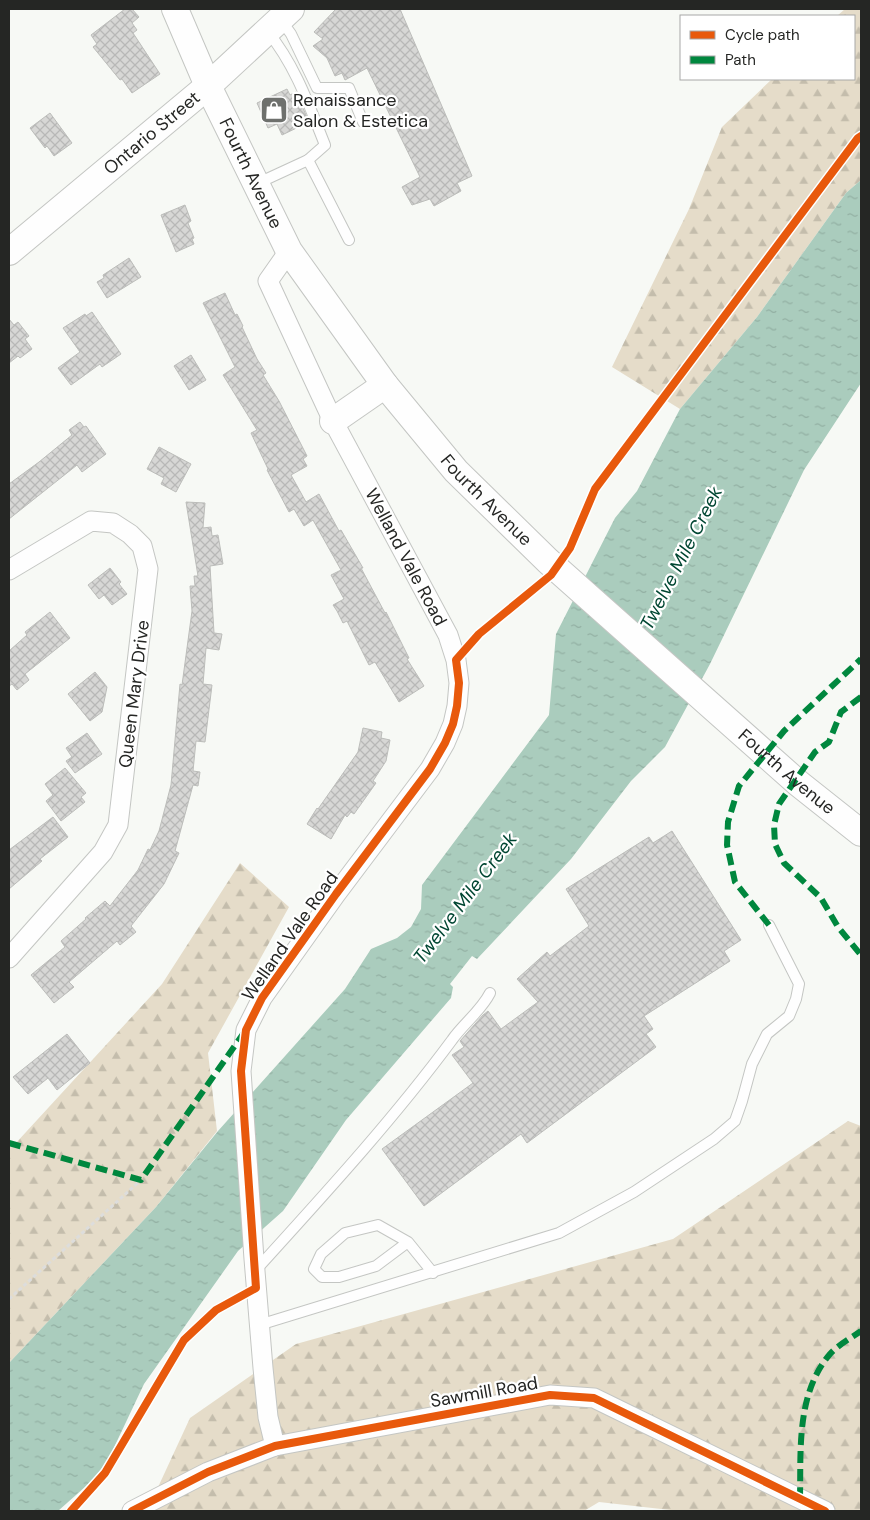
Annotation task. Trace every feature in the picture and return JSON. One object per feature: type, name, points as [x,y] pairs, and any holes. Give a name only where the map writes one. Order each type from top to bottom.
[{"type":"main road","name":"Fourth Avenue","points":[[175,9],[208,86],[289,250],[385,385],[456,471],[548,561],[798,783],[861,833]]},
{"type":"main road","name":"Ontario Street","points":[[9,252],[208,86],[280,20]]},
{"type":"main road","points":[[333,421],[385,385]]},
{"type":"street","name":"Welland Vale Road","points":[[275,1446],[268,1417],[255,1273],[241,1071],[246,1030],[262,998],[336,894],[430,769],[445,743],[453,724],[459,683],[456,660],[448,635],[333,421],[268,280],[289,250]]},
{"type":"street","name":"Queen Mary Drive","points":[[9,570],[91,522],[113,523],[130,534],[142,546],[148,568],[118,825],[103,852],[9,958]]},
{"type":"street","name":"Sawmill Road","points":[[275,1446],[550,1395],[594,1398],[824,1511]]},
{"type":"street","points":[[132,1511],[208,1472],[275,1446]]},
{"type":"lane","points":[[280,20],[291,34],[317,88],[349,88],[363,122]]},
{"type":"lane","points":[[256,184],[308,160],[325,145],[294,70],[279,45],[280,20]]},
{"type":"lane","points":[[308,160],[348,240]]},
{"type":"lane","points":[[260,1325],[559,1233],[634,1192],[714,1139],[735,1121],[752,1064],[768,1034],[789,1016],[799,984],[769,925]]},
{"type":"lane","points":[[255,1273],[421,1082],[455,1035],[490,993]]},
{"type":"lane","points":[[408,1242],[376,1266],[339,1277],[322,1277],[314,1269],[321,1254],[345,1233],[378,1225],[408,1242],[433,1272]]},
{"type":"path","points":[[9,1300],[140,1180]]},
{"type":"path","points":[[71,1511],[105,1472],[184,1340],[255,1273]]},
{"type":"green space","points":[[845,9],[861,9],[861,180],[846,193],[757,317],[680,409],[612,367],[689,209],[722,127],[771,80],[855,80],[855,15],[838,15]]},
{"type":"green space","points":[[240,863],[289,907],[208,1053],[217,1131],[156,1207],[9,1363],[9,1146],[15,1144],[162,984]]},
{"type":"green space","points":[[848,1121],[861,1126],[861,1511],[679,1511],[599,1502],[584,1511],[147,1511],[190,1418],[296,1344],[673,1239]]},
{"type":"water","name":"Twelve Mile Creek","points":[[861,180],[861,383],[804,470],[710,664],[665,747],[631,781],[571,859],[477,959],[472,956],[450,984],[453,987],[451,998],[346,1120],[283,1211],[238,1251],[144,1384],[109,1458],[94,1479],[58,1511],[9,1511],[9,1363],[156,1207],[218,1131],[345,989],[371,949],[397,938],[411,927],[421,909],[422,885],[549,715],[556,634],[615,518],[637,491],[680,409],[757,317],[846,193]]},
{"type":"building","points":[[125,9],[132,9],[139,17],[132,23],[137,30],[133,33],[160,74],[132,93],[93,47],[97,44],[91,35]]},
{"type":"building","points":[[336,9],[400,9],[472,176],[457,183],[461,191],[434,206],[430,199],[412,205],[402,187],[420,177],[367,68],[345,80],[342,73],[335,76],[327,58],[313,46],[323,39],[314,32]]},
{"type":"building","points":[[287,89],[290,95],[296,92],[309,122],[282,135],[277,124],[268,128],[257,103]]},
{"type":"building","points":[[50,113],[72,143],[54,156],[47,146],[45,148],[30,128]]},
{"type":"building","points":[[185,205],[191,221],[188,223],[194,238],[192,239],[194,244],[176,252],[161,215]]},
{"type":"building","points":[[129,258],[141,277],[107,298],[97,282],[104,278],[103,275]]},
{"type":"building","points":[[225,293],[235,315],[237,314],[243,326],[257,359],[266,373],[263,375],[279,401],[307,456],[303,459],[307,466],[291,475],[306,502],[319,494],[339,531],[341,530],[363,568],[361,568],[409,658],[407,659],[424,686],[399,702],[375,662],[369,665],[347,621],[343,623],[333,605],[344,599],[331,575],[341,570],[313,520],[304,526],[294,509],[289,512],[267,470],[251,433],[257,430],[223,375],[235,367],[203,303]]},
{"type":"building","points":[[92,312],[121,354],[102,367],[100,364],[71,385],[58,368],[80,352],[63,328],[85,314],[86,316]]},
{"type":"building","points":[[9,319],[14,325],[18,322],[29,336],[25,339],[32,349],[9,363]]},
{"type":"building","points":[[191,355],[206,380],[189,390],[174,366]]},
{"type":"building","points":[[80,422],[84,427],[86,426],[106,454],[82,472],[77,465],[9,519],[9,484],[72,435],[69,430]]},
{"type":"building","points":[[159,447],[191,464],[176,492],[161,484],[164,478],[147,469]]},
{"type":"building","points":[[186,502],[205,503],[203,528],[211,527],[212,536],[218,535],[223,564],[210,566],[214,633],[222,634],[219,650],[206,648],[203,684],[212,685],[205,742],[196,741],[193,771],[200,772],[198,786],[193,785],[175,851],[179,853],[164,884],[131,926],[136,932],[120,945],[117,941],[69,982],[74,987],[54,1003],[31,975],[65,947],[61,941],[85,918],[105,901],[110,906],[138,870],[159,831],[171,785],[180,684],[182,685],[192,611],[190,586],[195,586],[194,576],[198,576]]},
{"type":"building","points":[[110,568],[121,582],[119,584],[127,594],[112,605],[104,595],[99,599],[88,585]]},
{"type":"building","points":[[50,612],[70,638],[25,674],[29,680],[17,690],[12,684],[9,686],[9,651],[27,635],[25,632]]},
{"type":"building","points":[[95,672],[107,687],[102,712],[90,721],[68,694]]},
{"type":"building","points":[[363,728],[382,732],[381,738],[390,740],[386,761],[373,781],[376,783],[354,814],[351,812],[347,817],[345,815],[331,839],[307,824],[358,752]]},
{"type":"building","points":[[87,733],[102,754],[75,773],[66,761],[72,757],[66,748]]},
{"type":"building","points":[[65,768],[86,793],[81,797],[85,802],[61,821],[46,801],[53,795],[45,784]]},
{"type":"building","points":[[53,817],[68,837],[40,859],[42,861],[9,889],[9,850]]},
{"type":"building","points":[[672,831],[741,940],[724,951],[730,961],[644,1016],[653,1029],[646,1034],[656,1047],[527,1143],[521,1134],[424,1206],[382,1149],[473,1083],[452,1055],[464,1047],[460,1041],[483,1015],[488,1011],[501,1029],[538,1002],[517,979],[547,952],[550,956],[589,926],[566,889],[649,837],[653,843]]},
{"type":"building","points":[[67,1034],[90,1063],[57,1090],[48,1078],[28,1094],[13,1077]]},
{"type":"marked path","points":[[769,925],[735,882],[727,845],[728,822],[739,786],[784,731],[861,659]]},
{"type":"marked path","points":[[861,697],[841,712],[829,742],[815,752],[779,804],[774,825],[775,844],[784,863],[821,898],[838,927],[861,955]]},
{"type":"marked path","points":[[9,1143],[141,1180],[243,1034]]},
{"type":"marked path","points":[[800,1499],[801,1442],[806,1405],[811,1387],[819,1370],[830,1354],[861,1331]]},
{"type":"cycle path","points":[[71,1511],[105,1473],[184,1340],[216,1310],[256,1288],[241,1071],[246,1030],[262,998],[336,894],[430,769],[445,743],[453,724],[457,706],[459,683],[456,660],[479,634],[551,575],[570,548],[595,489],[861,136]]},
{"type":"cycle path","points":[[132,1511],[208,1472],[275,1446],[550,1395],[594,1398],[825,1511]]},
{"type":"place","name":"Renaissance Salon & Estetica","points":[[274,110]]}]
